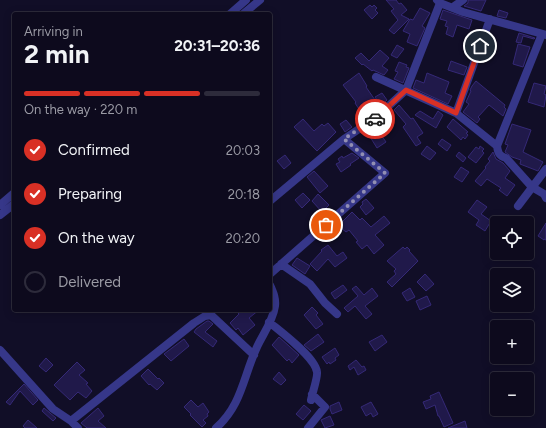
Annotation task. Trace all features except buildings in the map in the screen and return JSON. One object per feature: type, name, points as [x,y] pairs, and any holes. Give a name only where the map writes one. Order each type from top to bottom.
[{"type":"street","points":[[232,12],[246,0]]},
{"type":"street","points":[[245,12],[260,0]]},
{"type":"street","points":[[453,7],[463,0]]},
{"type":"street","points":[[272,200],[344,139],[368,125],[406,90],[438,1],[490,19],[544,34],[497,146]]},
{"type":"street","points":[[456,113],[490,19]]},
{"type":"street","points":[[376,77],[456,113],[497,146],[501,156],[506,158],[532,187],[544,194],[546,198]]},
{"type":"street","points":[[272,272],[385,173],[344,139]]},
{"type":"street","points":[[518,206],[546,169]]},
{"type":"street","points":[[0,205],[12,195]]},
{"type":"street","points":[[0,215],[12,206]]},
{"type":"street","points":[[281,264],[310,284],[325,303],[337,314]]},
{"type":"street","points":[[216,428],[225,420],[233,409],[240,395],[254,355],[275,306],[275,297],[272,290]]},
{"type":"street","points":[[71,421],[194,323],[205,316],[211,315],[254,355]]},
{"type":"street","points":[[269,322],[305,353],[317,372],[311,397],[325,407],[308,428]]},
{"type":"street","points":[[0,350],[53,409],[71,421],[78,428]]},
{"type":"way so far","points":[[326,225],[385,173],[344,139],[368,125],[375,119]]},
{"type":"route","points":[[375,119],[406,90],[456,113],[480,46]]}]
